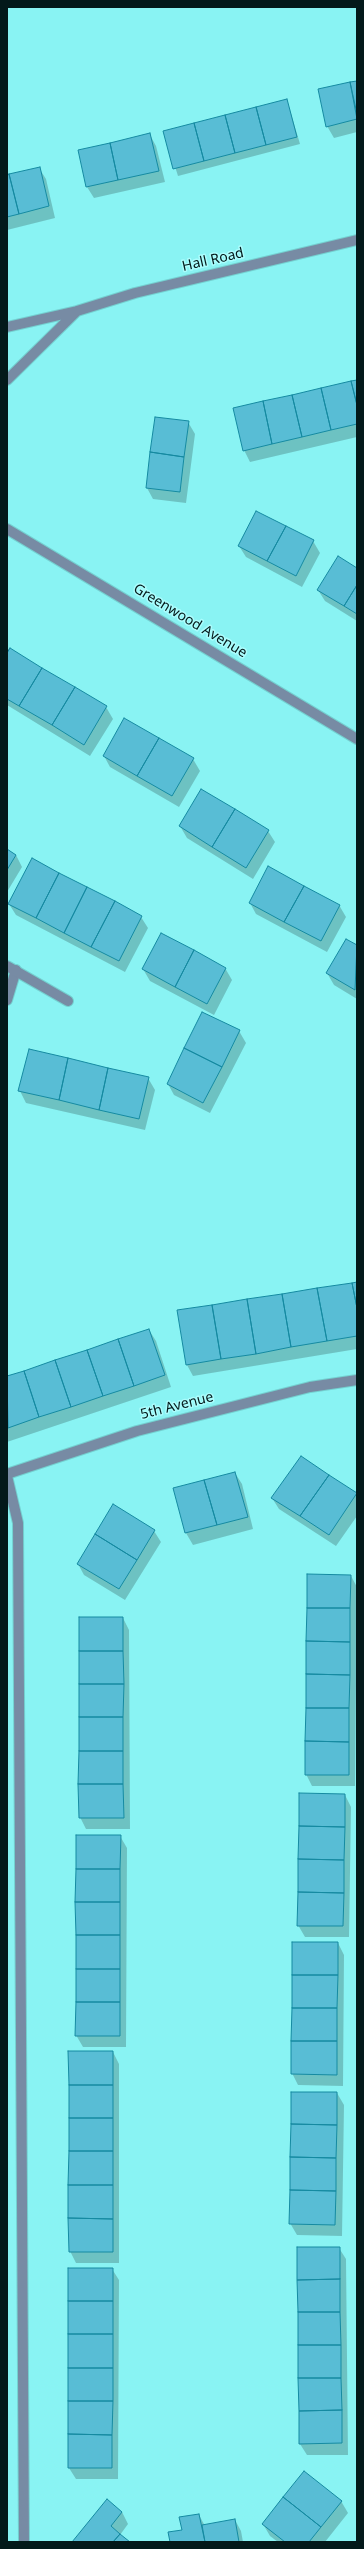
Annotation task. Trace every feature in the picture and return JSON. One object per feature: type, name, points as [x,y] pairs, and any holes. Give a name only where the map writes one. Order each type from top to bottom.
[{"type":"street","name":"Hall Road","points":[[7,327],[77,311],[135,292],[357,240]]},
{"type":"street","name":"Hall Road","points":[[7,380],[77,311]]},
{"type":"street","name":"Greenwood Avenue","points":[[7,529],[357,739]]},
{"type":"street","points":[[7,1000],[12,968],[68,1001]]},
{"type":"street","name":"5th Avenue","points":[[7,1475],[138,1431],[310,1387],[357,1380]]},
{"type":"street","points":[[7,1475],[18,1523],[24,2542]]},
{"type":"building","points":[[357,81],[357,114],[350,82]]},
{"type":"building","points":[[350,82],[357,119],[326,127],[318,89]]},
{"type":"building","points":[[287,99],[297,137],[266,145],[256,107]]},
{"type":"building","points":[[256,107],[266,145],[235,153],[225,115]]},
{"type":"building","points":[[225,115],[235,153],[204,161],[194,123]]},
{"type":"building","points":[[194,123],[204,161],[173,169],[163,131]]},
{"type":"building","points":[[150,133],[159,171],[118,180],[110,143]]},
{"type":"building","points":[[110,143],[118,180],[86,187],[78,150]]},
{"type":"building","points":[[40,167],[49,206],[19,214],[9,174]]},
{"type":"building","points":[[9,174],[19,214],[7,217],[7,175]]},
{"type":"building","points":[[357,380],[357,405],[351,381]]},
{"type":"building","points":[[351,381],[357,405],[357,424],[331,430],[321,388]]},
{"type":"building","points":[[321,388],[331,430],[302,437],[292,395]]},
{"type":"building","points":[[292,395],[302,437],[272,444],[263,401]]},
{"type":"building","points":[[263,401],[272,444],[243,451],[233,408]]},
{"type":"building","points":[[155,417],[189,421],[184,457],[150,452]]},
{"type":"building","points":[[150,452],[184,457],[180,492],[146,488]]},
{"type":"building","points":[[256,511],[286,526],[267,561],[238,546]]},
{"type":"building","points":[[286,526],[314,540],[296,576],[267,561]]},
{"type":"building","points":[[338,556],[357,568],[357,585],[344,606],[317,590]]},
{"type":"building","points":[[357,585],[357,614],[344,606]]},
{"type":"building","points":[[10,648],[42,668],[19,706],[7,699],[7,653]]},
{"type":"building","points":[[42,668],[75,687],[52,725],[19,706]]},
{"type":"building","points":[[75,687],[107,706],[84,745],[52,725]]},
{"type":"building","points":[[124,718],[159,738],[137,776],[103,756]]},
{"type":"building","points":[[159,738],[194,758],[172,796],[137,776]]},
{"type":"building","points":[[201,789],[235,809],[212,847],[179,826]]},
{"type":"building","points":[[235,809],[269,830],[246,868],[212,847]]},
{"type":"building","points":[[7,849],[16,855],[7,870]]},
{"type":"building","points":[[32,858],[59,873],[36,918],[8,904]]},
{"type":"building","points":[[268,866],[304,886],[284,922],[249,903]]},
{"type":"building","points":[[59,873],[87,887],[64,933],[36,918]]},
{"type":"building","points":[[304,886],[340,905],[321,941],[284,922]]},
{"type":"building","points":[[87,887],[115,901],[91,947],[64,933]]},
{"type":"building","points":[[115,901],[142,916],[119,961],[91,947]]},
{"type":"building","points":[[161,933],[194,950],[175,987],[142,969]]},
{"type":"building","points":[[346,939],[357,945],[355,990],[326,973]]},
{"type":"building","points":[[194,950],[226,968],[207,1004],[175,987]]},
{"type":"building","points":[[202,1012],[240,1030],[222,1067],[184,1048]]},
{"type":"building","points":[[184,1048],[222,1067],[203,1103],[167,1084]]},
{"type":"building","points":[[29,1049],[68,1058],[59,1100],[18,1091]]},
{"type":"building","points":[[68,1058],[108,1068],[99,1110],[59,1100]]},
{"type":"building","points":[[108,1068],[149,1077],[139,1119],[99,1110]]},
{"type":"building","points":[[357,1282],[357,1308],[352,1283]]},
{"type":"building","points":[[352,1283],[357,1308],[357,1336],[327,1341],[317,1288]]},
{"type":"building","points":[[317,1288],[327,1341],[291,1347],[282,1294]]},
{"type":"building","points":[[282,1294],[291,1347],[256,1354],[247,1299]]},
{"type":"building","points":[[247,1299],[256,1354],[221,1359],[212,1305]]},
{"type":"building","points":[[212,1305],[221,1359],[186,1365],[177,1310]]},
{"type":"building","points":[[149,1329],[165,1375],[134,1386],[118,1339]]},
{"type":"building","points":[[118,1339],[134,1386],[103,1396],[87,1350]]},
{"type":"building","points":[[87,1350],[103,1396],[71,1407],[55,1360]]},
{"type":"building","points":[[55,1360],[71,1407],[39,1417],[24,1371]]},
{"type":"building","points":[[24,1371],[39,1417],[8,1428],[7,1376]]},
{"type":"building","points":[[301,1456],[329,1475],[300,1516],[271,1498]]},
{"type":"building","points":[[235,1472],[248,1517],[217,1525],[204,1480]]},
{"type":"building","points":[[329,1475],[357,1493],[329,1535],[300,1516]]},
{"type":"building","points":[[204,1480],[217,1525],[185,1533],[173,1488]]},
{"type":"building","points":[[113,1504],[155,1530],[137,1560],[95,1534]]},
{"type":"building","points":[[95,1534],[137,1560],[119,1589],[77,1564]]},
{"type":"building","points":[[307,1574],[351,1575],[350,1608],[307,1608]]},
{"type":"building","points":[[307,1608],[350,1608],[350,1642],[306,1641]]},
{"type":"building","points":[[79,1617],[123,1617],[123,1651],[79,1651]]},
{"type":"building","points":[[306,1641],[350,1642],[350,1675],[306,1674]]},
{"type":"building","points":[[79,1651],[123,1651],[124,1684],[79,1684]]},
{"type":"building","points":[[306,1674],[350,1675],[349,1708],[306,1708]]},
{"type":"building","points":[[79,1684],[124,1684],[123,1717],[79,1717]]},
{"type":"building","points":[[306,1708],[349,1708],[349,1742],[305,1741]]},
{"type":"building","points":[[79,1717],[123,1717],[123,1751],[79,1751]]},
{"type":"building","points":[[305,1741],[349,1742],[349,1775],[305,1775]]},
{"type":"building","points":[[79,1751],[123,1751],[123,1784],[78,1784]]},
{"type":"building","points":[[78,1784],[123,1784],[124,1818],[79,1818]]},
{"type":"building","points":[[299,1793],[345,1794],[345,1827],[299,1826]]},
{"type":"building","points":[[299,1826],[345,1827],[344,1860],[298,1859]]},
{"type":"building","points":[[76,1835],[121,1835],[120,1869],[76,1869]]},
{"type":"building","points":[[298,1859],[344,1860],[344,1893],[298,1892]]},
{"type":"building","points":[[76,1869],[120,1869],[120,1902],[75,1902]]},
{"type":"building","points":[[298,1892],[344,1893],[343,1926],[297,1926]]},
{"type":"building","points":[[75,1902],[120,1902],[120,1935],[76,1935]]},
{"type":"building","points":[[76,1935],[120,1935],[120,1969],[76,1969]]},
{"type":"building","points":[[292,1942],[338,1942],[338,1975],[292,1975]]},
{"type":"building","points":[[76,1969],[120,1969],[120,2002],[76,2002]]},
{"type":"building","points":[[292,1975],[338,1975],[337,2008],[292,2008]]},
{"type":"building","points":[[76,2002],[120,2002],[120,2036],[75,2036]]},
{"type":"building","points":[[292,2008],[337,2008],[337,2041],[291,2041]]},
{"type":"building","points":[[291,2041],[337,2041],[337,2075],[291,2074]]},
{"type":"building","points":[[68,2051],[113,2051],[113,2085],[69,2085]]},
{"type":"building","points":[[69,2085],[113,2085],[113,2118],[69,2118]]},
{"type":"building","points":[[291,2092],[337,2092],[337,2125],[291,2124]]},
{"type":"building","points":[[69,2118],[113,2118],[113,2151],[69,2151]]},
{"type":"building","points":[[291,2124],[337,2125],[336,2158],[290,2157]]},
{"type":"building","points":[[69,2151],[113,2151],[113,2185],[68,2185]]},
{"type":"building","points":[[290,2157],[336,2158],[336,2191],[290,2190]]},
{"type":"building","points":[[68,2185],[113,2185],[113,2219],[68,2218]]},
{"type":"building","points":[[290,2190],[336,2191],[335,2225],[289,2224]]},
{"type":"building","points":[[68,2218],[113,2219],[113,2252],[69,2252]]},
{"type":"building","points":[[297,2247],[340,2247],[340,2279],[297,2280]]},
{"type":"building","points":[[68,2268],[113,2268],[113,2301],[68,2301]]},
{"type":"building","points":[[340,2279],[340,2312],[298,2312],[297,2280]]},
{"type":"building","points":[[68,2301],[113,2301],[113,2334],[68,2334]]},
{"type":"building","points":[[298,2312],[340,2312],[341,2345],[298,2345]]},
{"type":"building","points":[[68,2334],[113,2334],[113,2368],[68,2368]]},
{"type":"building","points":[[298,2345],[341,2345],[341,2378],[298,2378]]},
{"type":"building","points":[[68,2368],[113,2368],[113,2401],[68,2401]]},
{"type":"building","points":[[298,2378],[341,2378],[342,2410],[299,2411]]},
{"type":"building","points":[[68,2401],[113,2401],[112,2435],[68,2434]]},
{"type":"building","points":[[342,2410],[342,2443],[299,2444],[299,2411]]},
{"type":"building","points":[[68,2434],[112,2435],[112,2468],[68,2468]]},
{"type":"building","points":[[304,2471],[342,2501],[321,2527],[283,2497]]},
{"type":"building","points":[[283,2497],[321,2527],[309,2542],[285,2542],[262,2524]]},
{"type":"building","points":[[107,2499],[122,2512],[111,2526],[120,2534],[113,2542],[72,2542]]},
{"type":"building","points":[[199,2514],[205,2542],[170,2542],[168,2532],[182,2530],[179,2517]]},
{"type":"building","points":[[235,2519],[239,2542],[205,2542],[202,2525]]},
{"type":"building","points":[[120,2534],[130,2542],[113,2542]]}]
